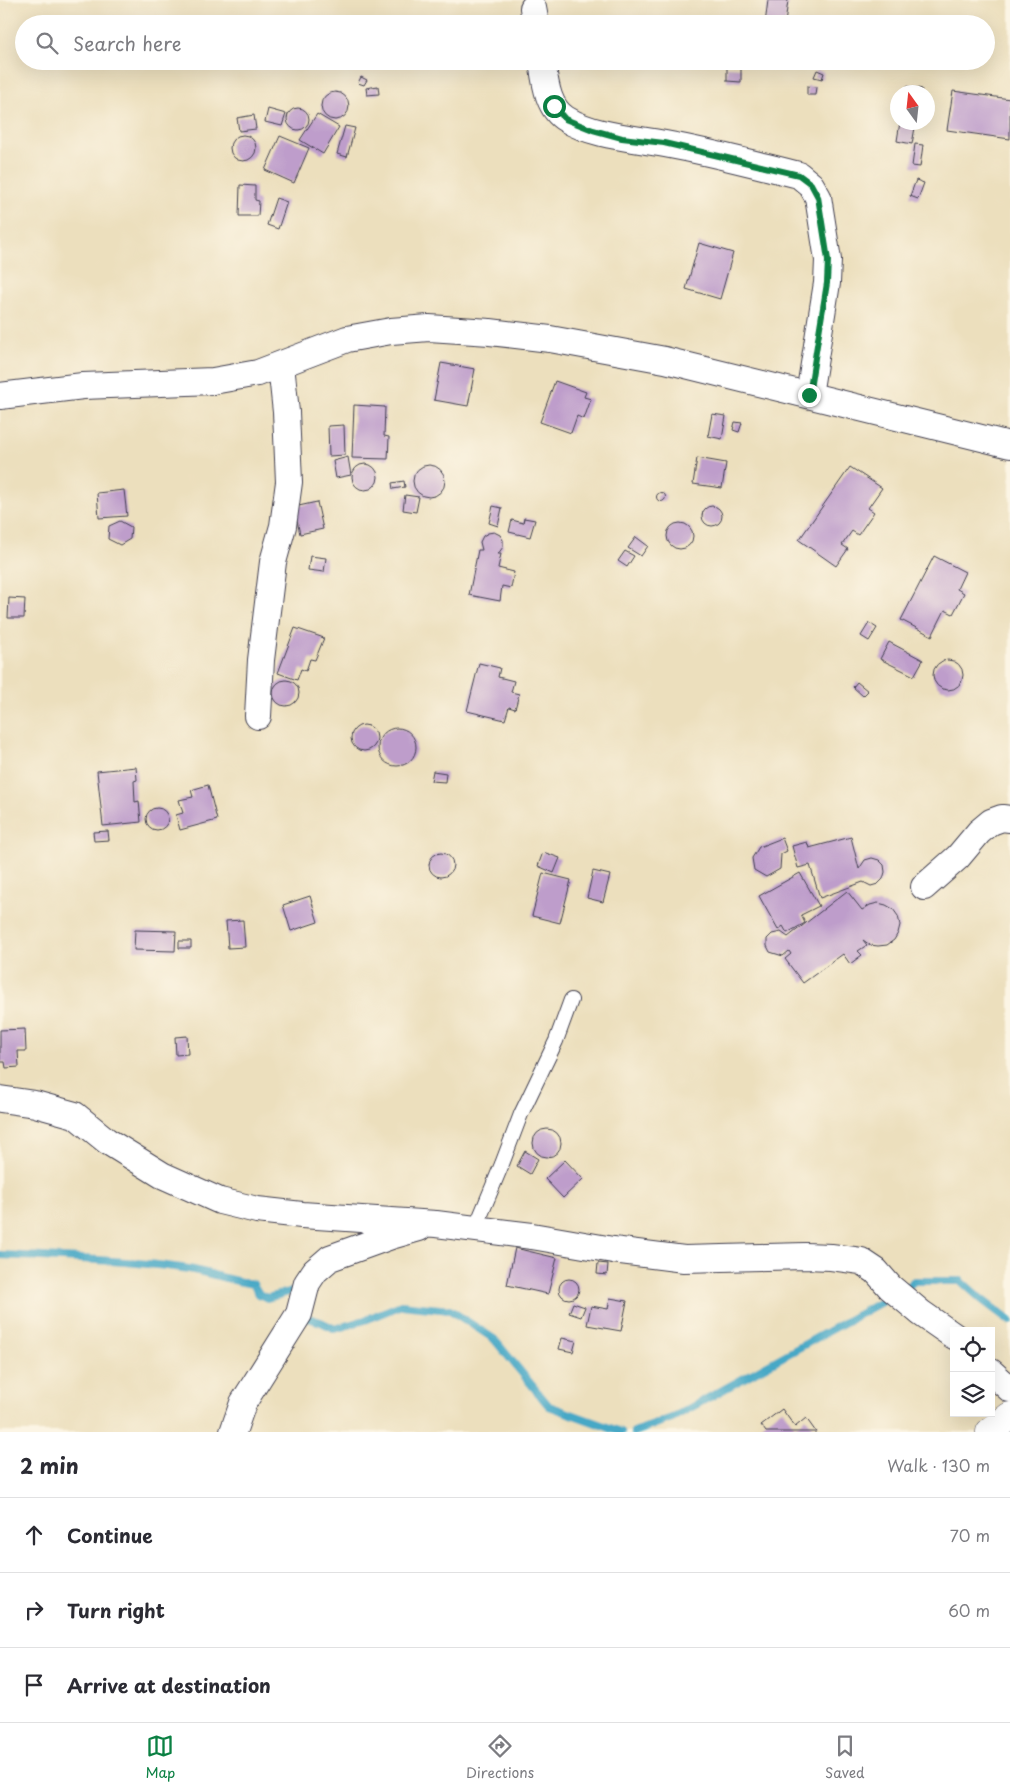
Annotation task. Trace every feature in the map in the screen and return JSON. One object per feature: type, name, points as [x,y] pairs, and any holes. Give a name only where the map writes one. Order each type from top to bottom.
[{"type":"street","points":[[543,70],[546,89],[554,106],[565,119],[593,130],[622,138],[664,143],[799,175],[811,184],[818,197],[828,260],[827,283],[809,395]]},
{"type":"street","points":[[0,396],[84,386],[213,381],[258,373],[347,339],[391,331],[429,328],[490,332],[550,339],[665,360],[1010,445]]},
{"type":"street","points":[[258,716],[260,660],[272,562],[283,526],[289,482],[286,412],[281,365]]},
{"type":"street","points":[[924,887],[958,857],[979,832],[991,822],[1002,818],[1010,819]]},
{"type":"street","points":[[0,1099],[35,1104],[74,1115],[107,1141],[162,1175],[220,1201],[257,1210],[475,1228],[612,1250],[684,1259],[805,1256],[861,1261],[876,1271],[890,1287],[921,1313],[950,1333]]},
{"type":"street","points":[[232,1432],[243,1403],[299,1314],[306,1283],[315,1271],[330,1258],[391,1236],[436,1224]]},
{"type":"street","points":[[995,1376],[1010,1389]]},
{"type":"street","points":[[990,1432],[1010,1416]]},
{"type":"lane","points":[[475,1228],[521,1114],[556,1041],[571,1000]]},
{"type":"building","points":[[768,0],[788,0],[786,15],[766,15]]},
{"type":"building","points":[[727,70],[741,70],[741,82],[727,81]]},
{"type":"building","points":[[817,70],[824,73],[822,79],[814,77]]},
{"type":"building","points":[[361,77],[367,80],[364,85],[358,83]]},
{"type":"building","points":[[378,86],[379,94],[367,95],[366,88]]},
{"type":"building","points":[[807,86],[816,87],[815,95],[807,95]]},
{"type":"building","points":[[953,91],[1010,99],[1010,139],[947,130]]},
{"type":"building","points":[[335,92],[345,96],[349,106],[345,116],[335,120],[325,116],[321,106],[325,96]]},
{"type":"building","points":[[298,108],[308,115],[309,119],[302,129],[298,130],[288,123],[287,119],[294,109]]},
{"type":"building","points":[[268,109],[286,114],[282,126],[265,122]]},
{"type":"building","points":[[317,114],[339,127],[323,154],[300,140]]},
{"type":"building","points":[[254,115],[256,129],[239,131],[237,118]]},
{"type":"building","points":[[345,126],[355,128],[347,157],[337,154]]},
{"type":"building","points":[[899,130],[915,130],[912,144],[897,141]]},
{"type":"building","points":[[243,135],[252,139],[256,148],[252,157],[243,161],[234,157],[230,148],[234,139]]},
{"type":"building","points":[[280,136],[309,148],[294,183],[265,170]]},
{"type":"building","points":[[915,144],[923,145],[920,167],[912,166]]},
{"type":"building","points":[[916,180],[924,183],[918,199],[910,196]]},
{"type":"building","points":[[240,185],[255,186],[255,200],[259,201],[258,216],[239,216]]},
{"type":"building","points":[[276,198],[287,202],[278,229],[267,225]]},
{"type":"building","points":[[699,243],[733,253],[720,299],[686,289]]},
{"type":"building","points":[[441,363],[475,369],[468,406],[434,400]]},
{"type":"building","points":[[555,381],[586,392],[584,397],[591,399],[584,419],[577,416],[571,433],[540,422]]},
{"type":"building","points":[[354,405],[385,407],[384,436],[389,437],[388,459],[352,458]]},
{"type":"building","points":[[712,414],[726,416],[722,439],[708,436]]},
{"type":"building","points":[[735,422],[742,423],[739,432],[733,430]]},
{"type":"building","points":[[344,425],[345,455],[329,456],[328,426]]},
{"type":"building","points":[[348,457],[351,475],[336,478],[333,461]]},
{"type":"building","points":[[697,458],[726,463],[722,488],[693,484]]},
{"type":"building","points":[[365,464],[374,468],[378,477],[374,486],[365,490],[356,486],[352,477],[356,468]]},
{"type":"building","points":[[429,465],[440,470],[445,481],[440,492],[429,497],[418,492],[413,481],[418,470]]},
{"type":"building","points":[[850,467],[882,488],[868,508],[874,512],[858,535],[852,531],[842,545],[848,549],[836,566],[799,540]]},
{"type":"building","points":[[404,481],[405,487],[393,489],[392,483]]},
{"type":"building","points":[[124,490],[127,516],[99,518],[97,493]]},
{"type":"building","points":[[661,492],[666,497],[661,502],[656,497]]},
{"type":"building","points":[[405,495],[419,497],[416,512],[403,510]]},
{"type":"building","points":[[317,502],[323,529],[300,534],[294,507]]},
{"type":"building","points":[[493,506],[502,508],[498,526],[489,523]]},
{"type":"building","points":[[712,506],[719,509],[722,516],[719,523],[712,526],[705,523],[702,516],[705,509]]},
{"type":"building","points":[[524,518],[535,520],[530,537],[509,532],[512,520],[523,523]]},
{"type":"building","points":[[120,521],[131,527],[130,539],[120,545],[108,539],[109,526]]},
{"type":"building","points":[[680,523],[689,527],[693,536],[689,545],[680,549],[671,545],[667,536],[671,527]]},
{"type":"building","points":[[494,532],[500,535],[503,540],[503,547],[498,554],[501,554],[498,568],[514,572],[511,588],[502,586],[500,601],[469,595],[478,550],[482,550],[480,542],[483,536]]},
{"type":"building","points":[[636,537],[648,546],[641,556],[628,548]]},
{"type":"building","points":[[625,551],[634,556],[627,567],[618,561]]},
{"type":"building","points":[[310,556],[326,558],[324,572],[308,570]]},
{"type":"building","points":[[934,556],[965,572],[957,589],[964,593],[953,614],[945,610],[932,636],[901,620]]},
{"type":"building","points":[[9,598],[25,599],[24,618],[8,618]]},
{"type":"building","points":[[869,623],[877,628],[869,641],[861,636]]},
{"type":"building","points":[[295,628],[324,638],[315,660],[310,659],[306,671],[301,669],[297,680],[278,673]]},
{"type":"building","points":[[889,642],[923,660],[914,676],[880,659]]},
{"type":"building","points":[[948,660],[959,664],[963,675],[959,686],[948,690],[937,686],[933,675],[937,664]]},
{"type":"building","points":[[479,663],[500,668],[498,677],[514,681],[511,692],[519,694],[515,709],[509,707],[505,720],[467,711]]},
{"type":"building","points":[[286,680],[296,683],[299,693],[296,703],[286,706],[276,703],[273,693],[276,683]]},
{"type":"building","points":[[857,682],[868,691],[863,696],[853,687]]},
{"type":"building","points":[[364,725],[373,729],[377,738],[373,747],[364,751],[355,747],[351,738],[355,729]]},
{"type":"building","points":[[397,728],[404,729],[410,734],[415,740],[415,754],[410,760],[404,765],[397,766],[390,765],[384,760],[379,754],[378,747],[379,740],[384,734],[390,729]]},
{"type":"building","points":[[136,767],[137,780],[134,781],[135,802],[139,801],[141,822],[103,826],[97,771]]},
{"type":"building","points":[[433,771],[446,773],[445,782],[431,781]]},
{"type":"building","points":[[208,785],[217,820],[180,830],[176,815],[183,813],[179,800],[193,797],[191,790]]},
{"type":"building","points":[[157,808],[165,811],[168,819],[165,827],[157,830],[149,827],[146,819],[149,811]]},
{"type":"building","points":[[108,831],[109,840],[94,841],[93,832]]},
{"type":"building","points":[[851,837],[859,869],[865,860],[872,858],[879,860],[884,865],[883,879],[878,884],[871,886],[863,882],[820,898],[810,865],[798,868],[792,846],[807,842],[809,848]]},
{"type":"building","points":[[782,838],[787,851],[781,854],[780,869],[766,877],[754,870],[752,858],[759,847]]},
{"type":"building","points":[[543,852],[560,858],[554,873],[538,866]]},
{"type":"building","points":[[441,853],[449,857],[453,865],[449,873],[441,877],[433,873],[429,865],[433,857]]},
{"type":"building","points":[[593,871],[610,875],[603,902],[587,898]]},
{"type":"building","points":[[543,873],[571,880],[560,923],[532,916]]},
{"type":"building","points":[[800,873],[819,906],[801,915],[805,923],[787,933],[783,926],[778,930],[759,896]]},
{"type":"building","points":[[847,891],[862,910],[878,903],[893,909],[898,916],[900,925],[898,933],[894,940],[887,945],[870,945],[863,940],[867,945],[858,951],[862,955],[850,964],[843,954],[803,983],[785,959],[791,954],[789,951],[783,956],[770,952],[767,946],[767,939],[772,934],[781,932],[788,937]]},
{"type":"building","points":[[310,896],[318,922],[291,931],[283,905]]},
{"type":"building","points":[[243,920],[245,947],[228,948],[226,921]]},
{"type":"building","points":[[135,930],[176,931],[175,951],[134,950]]},
{"type":"building","points":[[179,941],[191,941],[191,948],[179,948]]},
{"type":"building","points":[[25,1029],[26,1051],[18,1051],[19,1067],[6,1068],[5,1062],[0,1062],[0,1030]]},
{"type":"building","points":[[187,1036],[188,1054],[176,1055],[175,1037]]},
{"type":"building","points":[[547,1129],[557,1133],[561,1143],[557,1153],[547,1157],[537,1153],[533,1143],[537,1133]]},
{"type":"building","points":[[525,1151],[538,1159],[530,1174],[517,1166]]},
{"type":"building","points":[[565,1160],[583,1179],[563,1198],[545,1179]]},
{"type":"building","points":[[515,1248],[557,1258],[548,1294],[507,1285]]},
{"type":"building","points":[[598,1263],[608,1264],[607,1275],[597,1274]]},
{"type":"building","points":[[569,1279],[576,1282],[579,1289],[576,1296],[569,1299],[562,1296],[559,1289],[562,1282]]},
{"type":"building","points":[[610,1298],[627,1301],[621,1331],[587,1325],[591,1306],[608,1309]]},
{"type":"building","points":[[573,1303],[585,1307],[581,1317],[569,1313]]},
{"type":"building","points":[[562,1338],[576,1341],[573,1352],[559,1349]]},
{"type":"building","points":[[782,1409],[795,1427],[806,1418],[816,1432],[766,1432],[761,1425]]},
{"type":"waterway","points":[[0,1255],[159,1265],[200,1271],[253,1284],[259,1294],[267,1298],[289,1292]]},
{"type":"waterway","points":[[903,1291],[914,1281],[961,1281],[1010,1321]]},
{"type":"waterway","points":[[634,1432],[672,1418],[892,1296]]},
{"type":"waterway","points":[[308,1318],[335,1329],[365,1320],[401,1305],[450,1310],[494,1339],[549,1406],[621,1432]]},
{"type":"route","points":[[554,106],[565,119],[593,130],[622,138],[664,143],[728,157],[799,175],[811,184],[818,197],[828,260],[827,283],[809,395]]}]
